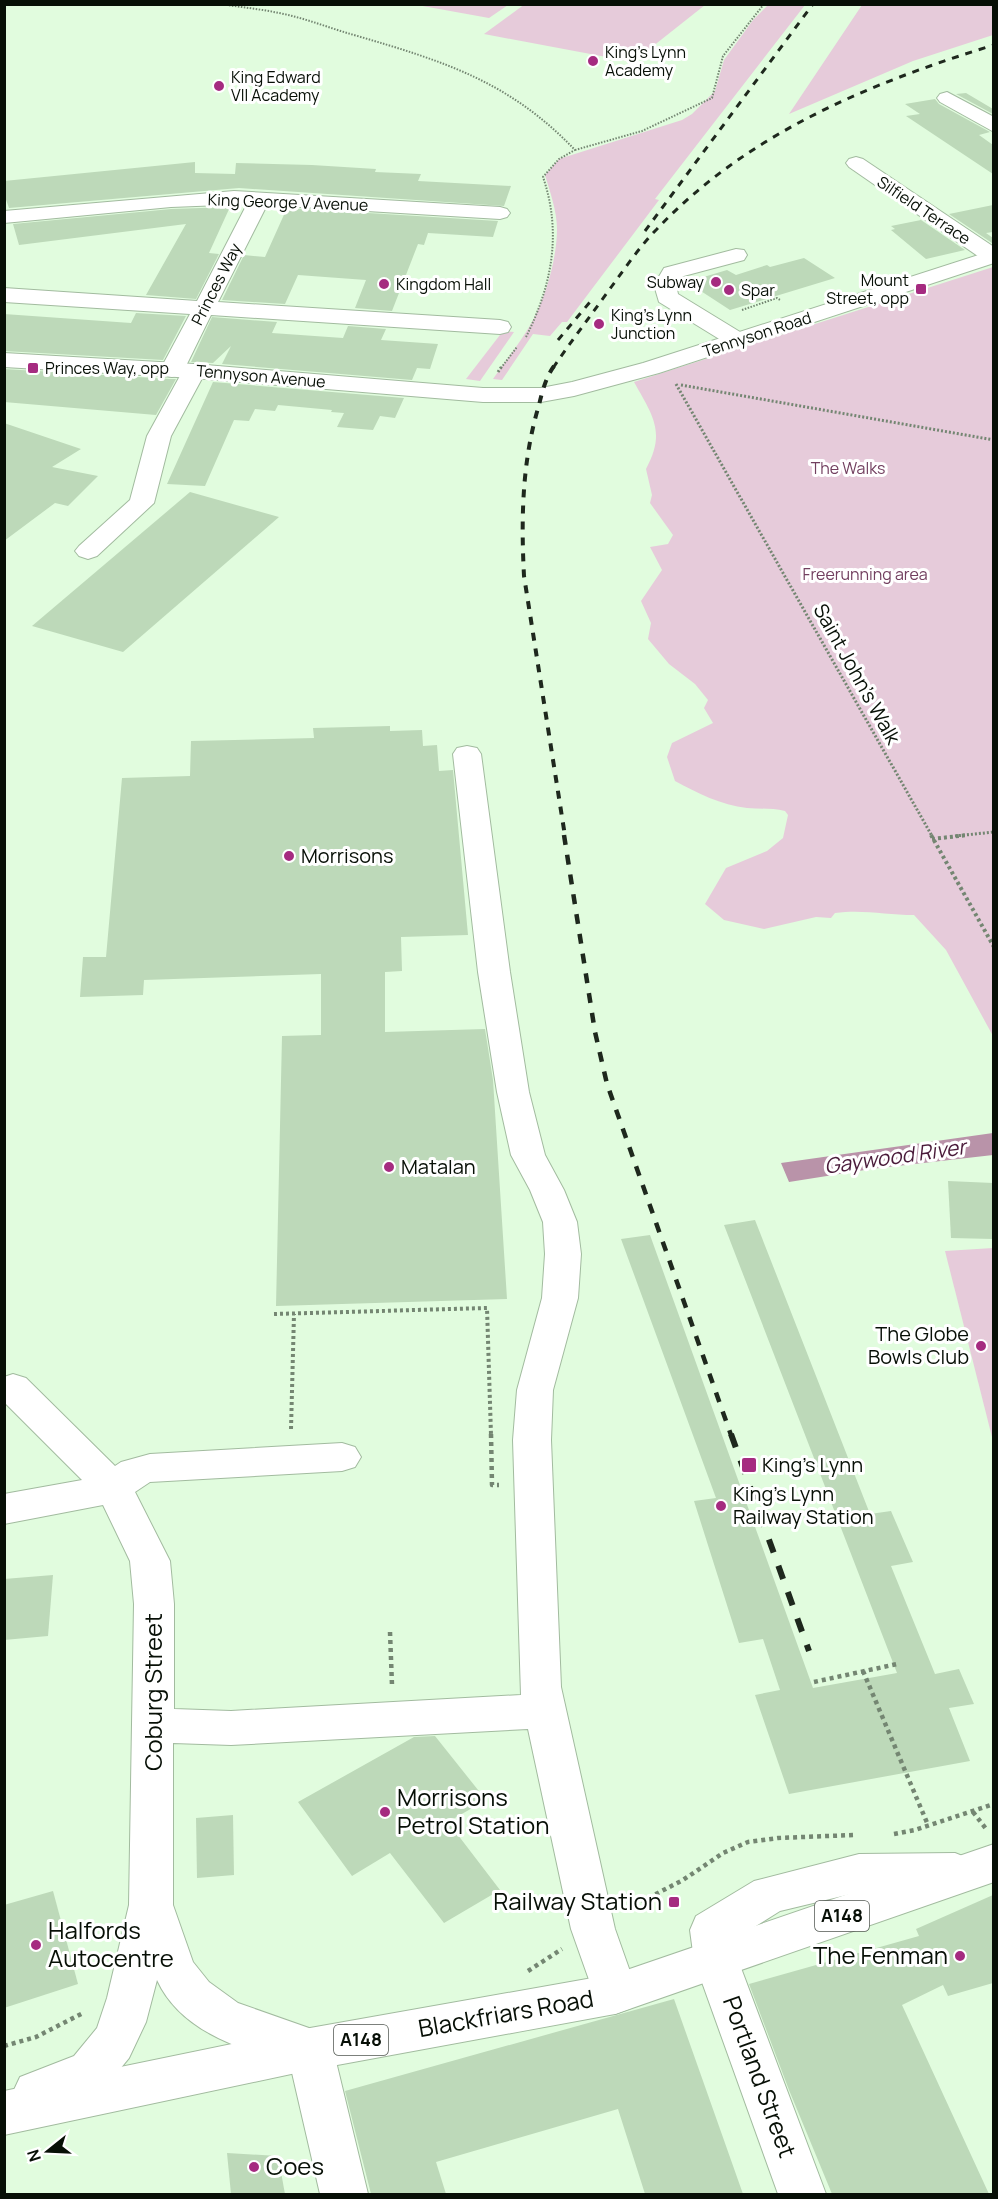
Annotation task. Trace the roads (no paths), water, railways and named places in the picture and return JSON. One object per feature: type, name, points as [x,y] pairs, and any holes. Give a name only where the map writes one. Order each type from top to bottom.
[{"type":"street","points":[[947,98],[993,126]]},
{"type":"street","name":"Silfield Terrace","points":[[856,163],[993,256]]},
{"type":"street","name":"King George V Avenue","points":[[4,217],[199,199],[260,199],[500,213]]},
{"type":"street","name":"Princes Way","points":[[104,546],[142,503],[159,436],[204,308],[260,199]]},
{"type":"street","points":[[736,255],[672,273],[665,285],[667,297],[737,340]]},
{"type":"street","name":"Tennyson Road","points":[[517,396],[574,389],[737,340],[993,256]]},
{"type":"street","points":[[4,295],[500,327]]},
{"type":"street","name":"Tennyson Avenue","points":[[4,360],[183,370],[517,396]]},
{"type":"street","points":[[467,754],[494,972],[513,1092],[528,1155],[547,1190],[560,1222],[564,1254],[560,1298],[535,1390],[532,1440],[539,1676],[544,1711],[593,1929],[615,1994]]},
{"type":"street","name":"Coburg Street","points":[[4,2106],[90,2071],[113,2043],[123,2022],[151,1905],[154,1725],[154,1604],[150,1561],[114,1488],[13,1388]]},
{"type":"street","points":[[4,1509],[114,1488],[134,1472],[150,1468],[342,1457]]},
{"type":"street","points":[[154,1725],[231,1728],[544,1711]]},
{"type":"street","name":"Blackfriars Road","points":[[4,2113],[310,2049],[615,1994],[980,1867]]},
{"type":"street","name":"Coburg Street","points":[[151,1905],[181,1983],[207,2008],[240,2026],[310,2049]]},
{"type":"street","name":"Portland Street","points":[[716,1960],[802,2194]]},
{"type":"street","points":[[310,2049],[344,2194]]},
{"type":"water","name":"Gaywood River","points":[[993,1133],[993,1155],[871,1169],[789,1182],[781,1163]]},
{"type":"railway","points":[[645,231],[813,4]]},
{"type":"railway","points":[[553,368],[639,249],[693,195],[731,165],[813,115],[902,76],[994,45]]},
{"type":"railway","points":[[558,340],[590,302]]},
{"type":"railway","points":[[554,366],[543,390],[529,447],[524,490],[523,554],[524,576],[565,836]]},
{"type":"railway","points":[[564,835],[595,1032],[607,1084],[731,1435]]},
{"type":"railway","points":[[731,1434],[809,1651]]},
{"type":"place","name":"King's Lynn Academy","points":[[593,61]]},
{"type":"place","name":"King Edward VII Academy","points":[[219,86]]},
{"type":"place","name":"Subway","points":[[716,282]]},
{"type":"place","name":"Kingdom Hall","points":[[384,284]]},
{"type":"place","name":"Mount Street, opp","points":[[921,289]]},
{"type":"place","name":"Spar","points":[[729,290]]},
{"type":"place","name":"King's Lynn Junction","points":[[599,324]]},
{"type":"place","name":"Princes Way, opp","points":[[33,368]]},
{"type":"place","name":"Morrisons","points":[[289,856]]},
{"type":"place","name":"Matalan","points":[[389,1167]]},
{"type":"place","name":"The Globe Bowls Club","points":[[981,1346]]},
{"type":"place","name":"King's Lynn","points":[[749,1465]]},
{"type":"place","name":"King's Lynn Railway Station","points":[[721,1506]]},
{"type":"place","name":"Morrisons Petrol Station","points":[[385,1812]]},
{"type":"place","name":"Railway Station","points":[[674,1902]]},
{"type":"place","name":"Halfords Autocentre","points":[[36,1945]]},
{"type":"place","name":"The Fenman","points":[[960,1956]]},
{"type":"place","name":"Coes","points":[[254,2167]]},
{"type":"park label","name":"The Walks","points":[[848,468]]},
{"type":"park label","name":"Freerunning area","points":[[865,574]]}]
